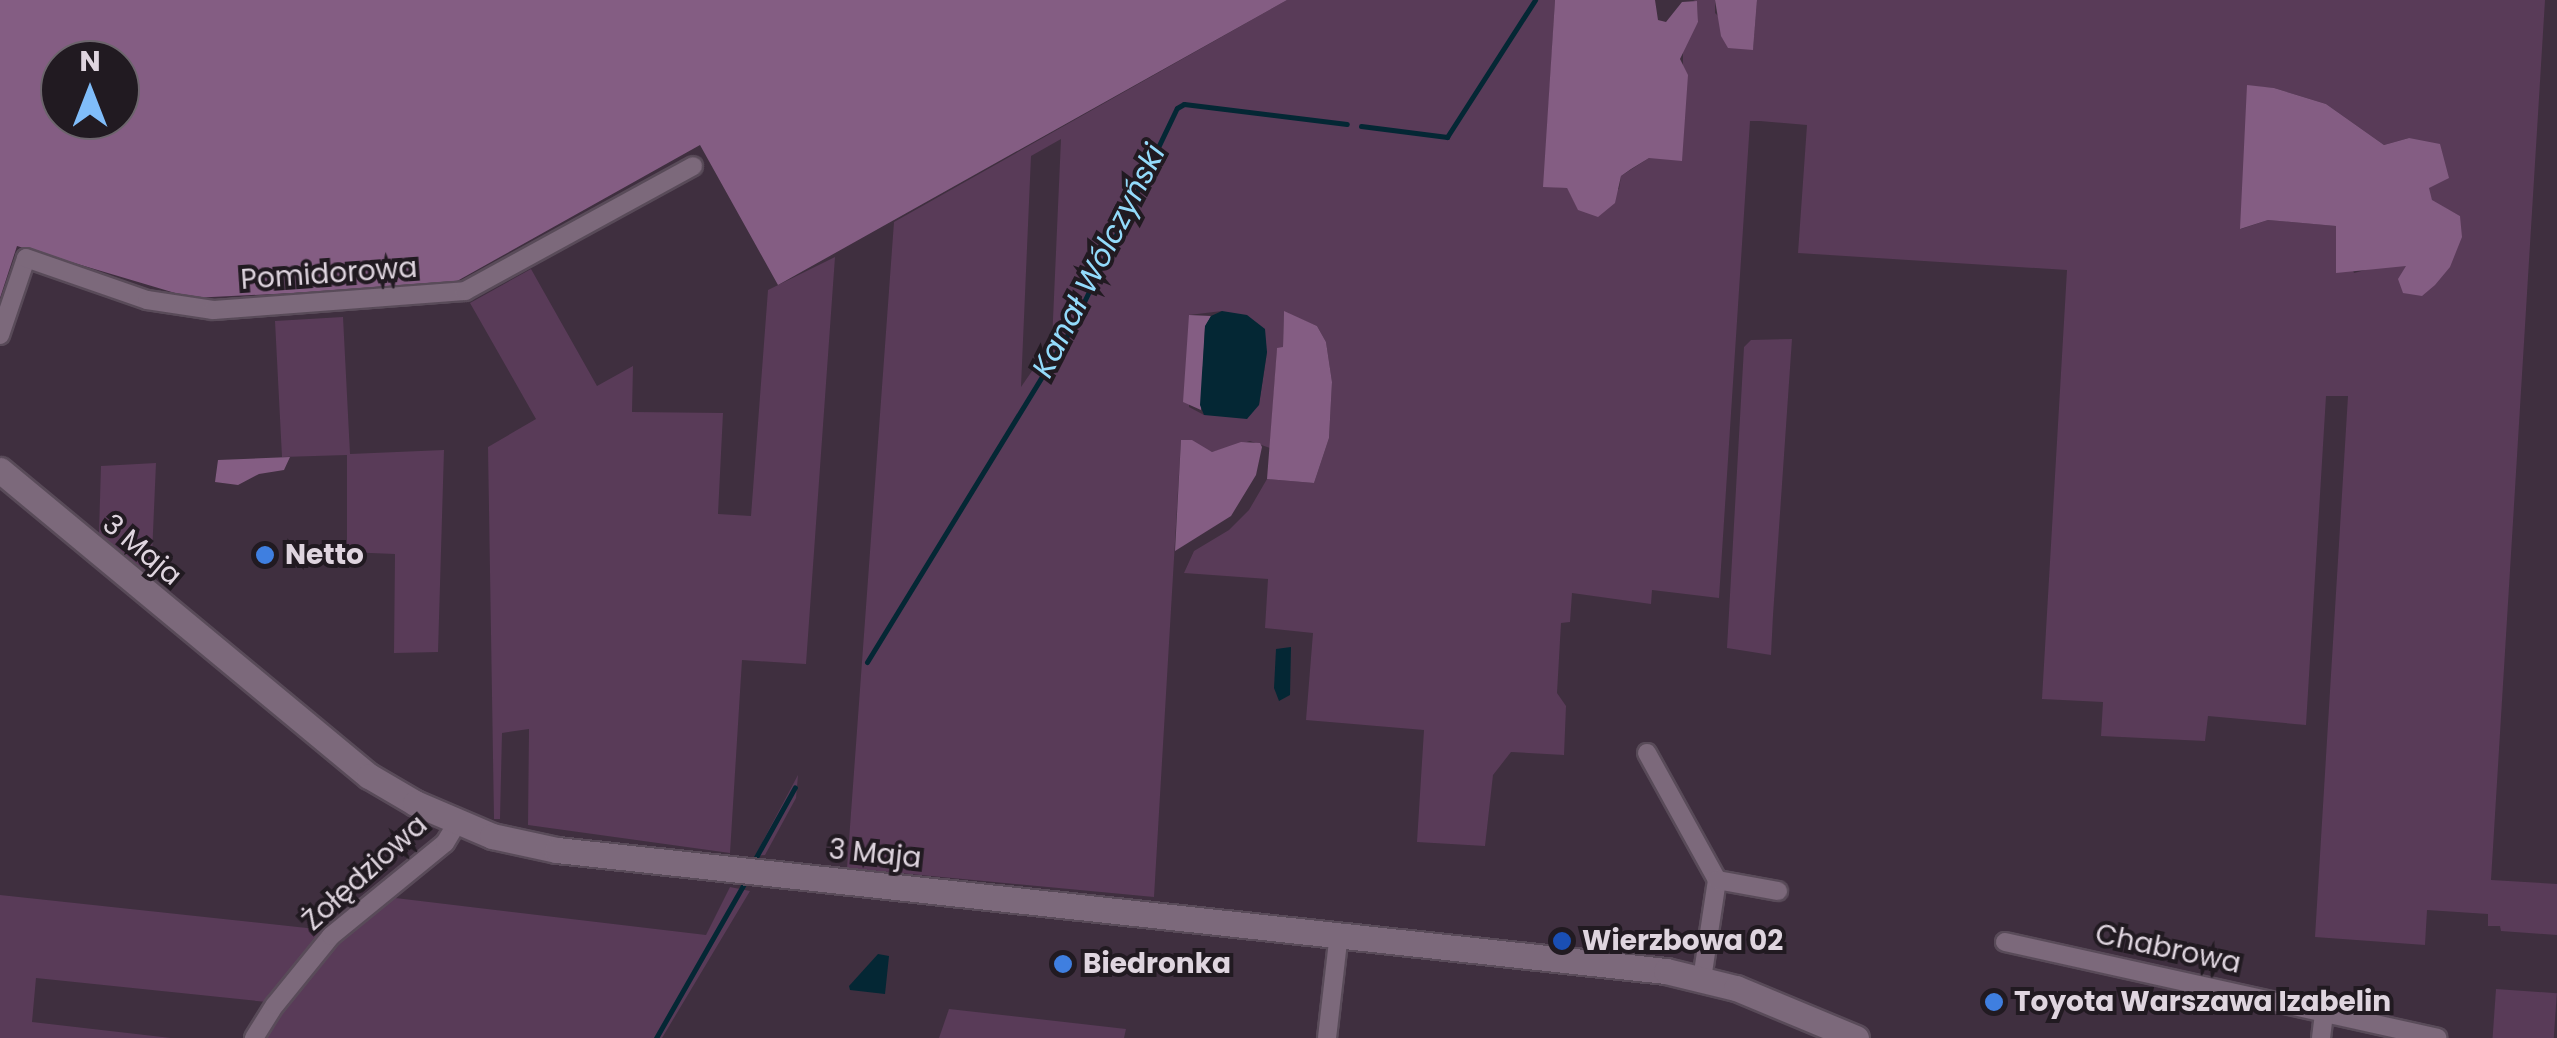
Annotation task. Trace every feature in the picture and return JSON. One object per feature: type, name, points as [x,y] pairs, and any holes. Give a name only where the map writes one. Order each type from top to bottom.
[{"type":"street","name":"Pomidorowa","points":[[0,335],[26,258],[147,300],[213,310],[465,291],[693,166]]},
{"type":"street","name":"3 Maja","points":[[1,471],[332,749],[392,791],[457,823],[556,850],[1339,933],[1702,979],[1840,1035]]},
{"type":"street","points":[[1647,754],[1716,880],[1702,979]]},
{"type":"street","name":"Żołędziowa","points":[[254,1038],[308,963],[346,922],[445,843],[457,823]]},
{"type":"street","points":[[1716,880],[1778,890]]},
{"type":"street","points":[[1327,1038],[1339,933]]},
{"type":"street","name":"Chabrowa","points":[[2005,942],[2436,1038]]},
{"type":"street","points":[[2321,1038],[2324,1013]]},
{"type":"shaded area","points":[[0,0],[1287,0],[778,285],[700,145],[450,285],[192,298],[17,246],[0,298]]},
{"type":"shaded area","points":[[1287,0],[1555,0],[1544,186],[1567,188],[1575,203],[1619,189],[1621,176],[1649,158],[1683,69],[1683,46],[1698,22],[1697,2],[1693,0],[1715,0],[1715,13],[1753,49],[1757,0],[2545,0],[2491,880],[2557,884],[2557,935],[2501,931],[2500,926],[2488,926],[2488,914],[2427,910],[2425,945],[2315,937],[2348,396],[2326,396],[2306,725],[2208,716],[2205,741],[2101,736],[2103,702],[2042,699],[2067,270],[1798,253],[1807,125],[1760,121],[1750,121],[1719,598],[1652,590],[1651,604],[1572,593],[1570,622],[1561,623],[1557,693],[1566,706],[1564,755],[1511,752],[1493,775],[1485,846],[1417,842],[1424,730],[1306,720],[1313,633],[1265,628],[1268,579],[1184,573],[1194,551],[1229,530],[1249,510],[1267,479],[1314,483],[1329,438],[1332,382],[1326,342],[1317,326],[1284,312],[1283,348],[1277,349],[1270,448],[1250,441],[1212,452],[1181,440],[1154,897],[847,868],[894,222]],"holes":[[[2248,86],[2274,88],[2326,104],[2384,145],[2409,138],[2432,201],[2460,216],[2407,266],[2384,265],[2354,273],[2337,226],[2268,220],[2241,229]],[[1061,139],[1052,342],[1021,387],[1031,156]],[[1222,311],[1267,352],[1259,405],[1204,415],[1189,407],[1189,315]]]},
{"type":"shaded area","points":[[1555,0],[1655,0],[1658,20],[1666,22],[1682,2],[1697,1],[1698,22],[1680,59],[1688,75],[1682,161],[1649,158],[1631,169],[1621,176],[1615,203],[1598,217],[1578,210],[1567,188],[1543,187]]},
{"type":"shaded area","points":[[1715,0],[1757,0],[1753,50],[1728,48],[1721,36]]},
{"type":"shaded area","points":[[2247,85],[2274,88],[2326,104],[2384,145],[2409,138],[2440,144],[2449,178],[2429,188],[2432,200],[2460,216],[2462,237],[2450,267],[2435,285],[2422,296],[2403,293],[2398,279],[2406,266],[2336,273],[2336,226],[2268,220],[2240,229]]},
{"type":"shaded area","points":[[835,257],[806,664],[742,660],[730,853],[528,825],[529,729],[502,733],[500,819],[494,819],[488,447],[536,419],[470,303],[531,269],[597,386],[633,366],[632,412],[723,413],[718,514],[751,516],[768,290]]},
{"type":"shaded area","points":[[1284,311],[1317,326],[1326,342],[1332,382],[1329,438],[1314,483],[1267,479],[1277,348],[1283,347]]},
{"type":"shaded area","points":[[1189,315],[1211,316],[1205,327],[1201,410],[1183,402]]},
{"type":"shaded area","points":[[343,317],[350,454],[444,450],[438,652],[394,653],[395,554],[347,552],[347,455],[282,457],[275,321]]},
{"type":"shaded area","points":[[1792,339],[1771,655],[1727,648],[1744,347],[1751,340]]},
{"type":"shaded area","points":[[1181,440],[1192,440],[1212,452],[1241,442],[1260,443],[1262,447],[1256,475],[1231,516],[1175,551]]},
{"type":"shaded area","points":[[290,457],[284,470],[259,474],[238,485],[215,482],[218,460]]},
{"type":"shaded area","points":[[156,463],[151,578],[99,533],[101,466]]},
{"type":"shaded area","points":[[798,775],[796,798],[765,855],[755,856]]},
{"type":"shaded area","points":[[730,887],[750,891],[662,1038],[260,1038],[309,965],[387,897],[706,935]]},
{"type":"shaded area","points":[[0,895],[326,931],[267,1002],[36,978],[32,1022],[171,1038],[0,1038]]},
{"type":"shaded area","points":[[2496,989],[2557,993],[2554,1038],[2493,1038]]},
{"type":"shaded area","points":[[949,1009],[1126,1029],[1124,1038],[939,1038]]},
{"type":"water","points":[[1222,311],[1247,315],[1265,329],[1267,352],[1259,405],[1247,419],[1204,415],[1200,405],[1205,326],[1211,316]]},
{"type":"water","points":[[1291,647],[1290,695],[1279,701],[1274,688],[1276,649]]},
{"type":"water","points":[[878,954],[889,956],[885,994],[850,990],[849,986]]},
{"type":"waterway","name":"Kanał Wólczyński","points":[[1361,126],[1447,137],[1535,0]]},
{"type":"waterway","name":"Kanał Wólczyński","points":[[867,662],[1070,331],[1177,108],[1184,104],[1347,124]]},
{"type":"waterway","name":"Kanał Wólczyński","points":[[755,859],[795,787]]},
{"type":"waterway","name":"Kanał Wólczyński","points":[[656,1038],[745,882]]},
{"type":"place","name":"Netto","points":[[265,555]]},
{"type":"place","name":"Wierzbowa 02","points":[[1562,941]]},
{"type":"place","name":"Biedronka","points":[[1063,964]]},
{"type":"place","name":"Toyota Warszawa Izabelin","points":[[1994,1002]]}]
